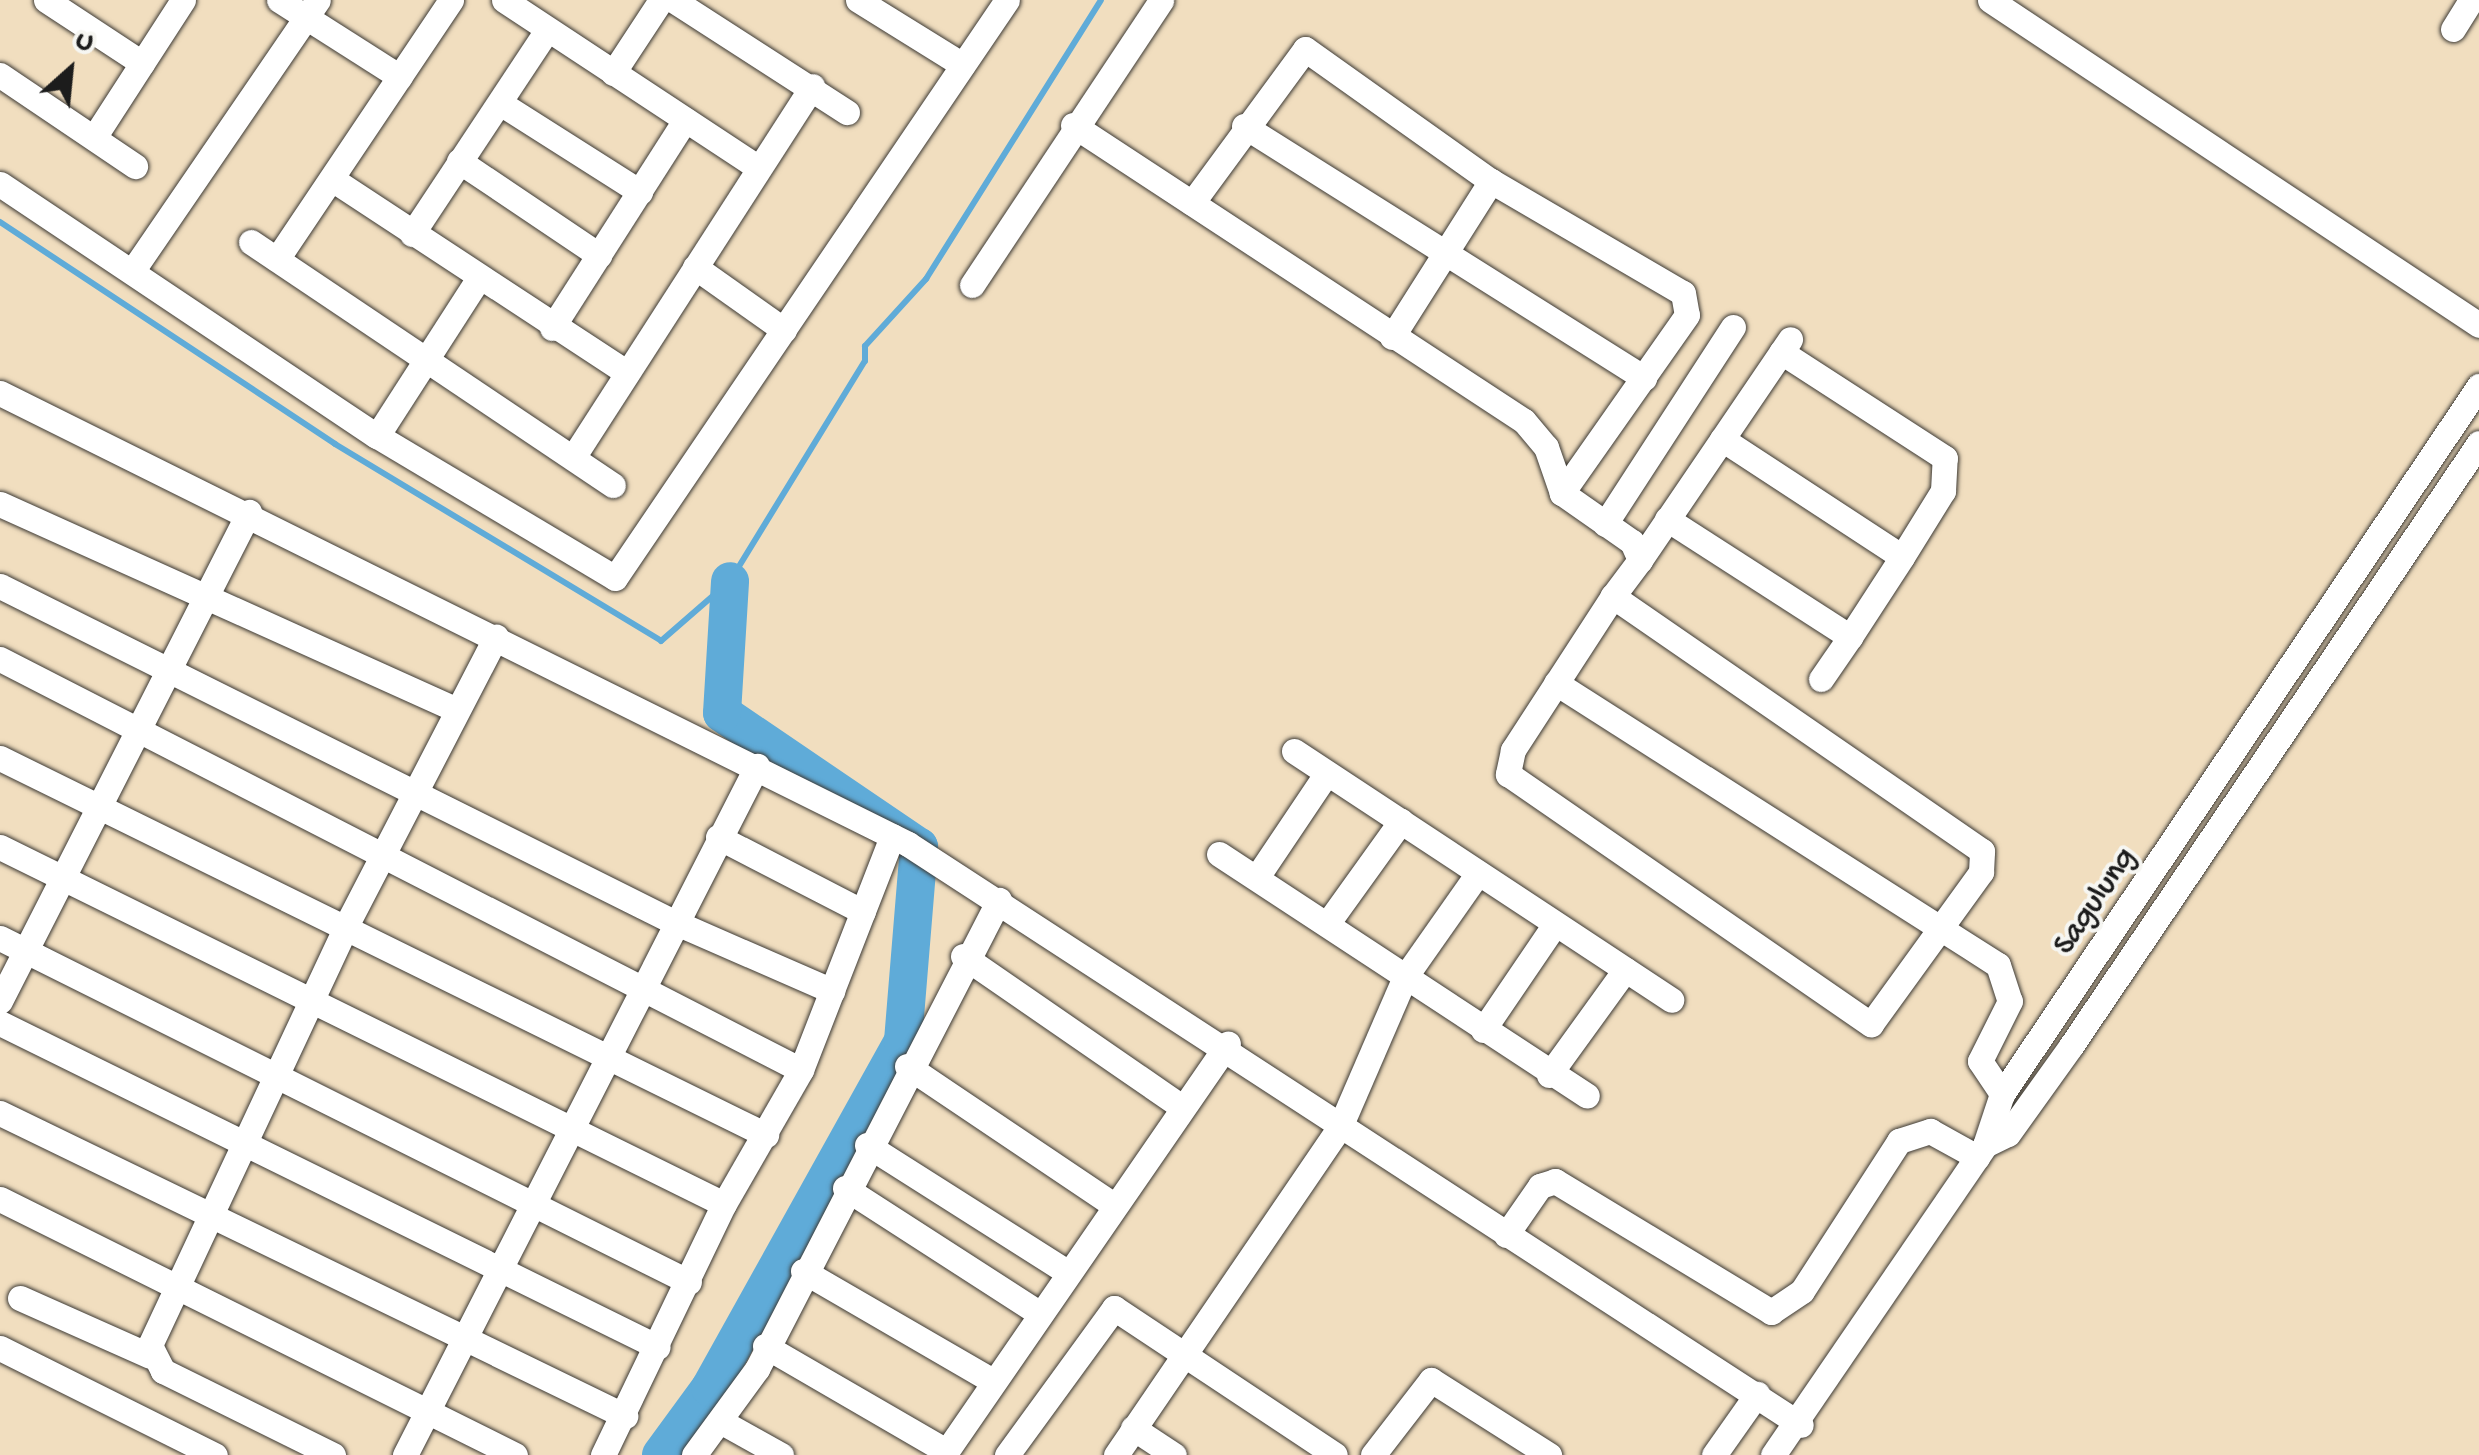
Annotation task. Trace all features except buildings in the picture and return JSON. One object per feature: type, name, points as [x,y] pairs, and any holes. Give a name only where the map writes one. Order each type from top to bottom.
[{"type":"street","points":[[46,0],[75,8],[142,63]]},
{"type":"street","points":[[94,136],[183,0]]},
{"type":"street","points":[[279,0],[312,9],[400,76]]},
{"type":"street","points":[[277,259],[451,0]]},
{"type":"street","points":[[504,0],[759,168]]},
{"type":"street","points":[[613,73],[661,0]]},
{"type":"street","points":[[673,0],[847,112]]},
{"type":"street","points":[[859,0],[963,66]]},
{"type":"street","points":[[0,184],[376,436],[615,578],[1007,0]]},
{"type":"street","points":[[972,284],[1073,124],[1161,0]]},
{"type":"street","points":[[1990,0],[2479,325]]},
{"type":"street","points":[[2453,28],[2471,0]]},
{"type":"street","points":[[133,270],[312,9]]},
{"type":"street","points":[[412,234],[547,30]]},
{"type":"street","points":[[1192,203],[1244,126],[1304,49],[1490,181],[1687,298],[1687,315],[1562,494]]},
{"type":"street","points":[[0,75],[135,166]]},
{"type":"street","points":[[574,456],[812,86]]},
{"type":"street","points":[[500,103],[640,192]]},
{"type":"street","points":[[552,328],[685,120]]},
{"type":"street","points":[[1073,124],[1392,338],[1524,421],[1546,447],[1562,494],[1604,524],[1640,560]]},
{"type":"street","points":[[1244,126],[1448,250],[1644,378]]},
{"type":"street","points":[[459,162],[598,256]]},
{"type":"street","points":[[332,178],[552,328],[627,373]]},
{"type":"street","points":[[1392,338],[1490,181]]},
{"type":"street","points":[[252,242],[613,485]]},
{"type":"street","points":[[695,268],[784,330]]},
{"type":"street","points":[[376,436],[478,279]]},
{"type":"street","points":[[1604,524],[1733,327]]},
{"type":"street","points":[[1613,596],[1982,850],[1982,872],[1872,1024],[1513,783],[1512,750],[1613,596],[1785,346],[1946,458],[1943,491],[1820,679]]},
{"type":"street","name":"Sagulung","points":[[1784,1451],[1981,1151],[2002,1094],[2479,386]]},
{"type":"street","points":[[0,393],[249,512],[757,766],[972,882],[1228,1044],[1340,1127],[1801,1425]]},
{"type":"street","points":[[1722,439],[1902,557]]},
{"type":"street","points":[[1506,1236],[1540,1186],[1554,1182],[1771,1312],[1802,1291],[1899,1141],[1930,1131],[1981,1151],[2008,1134],[2479,443]]},
{"type":"street","points":[[0,504],[203,600],[458,710]]},
{"type":"street","points":[[0,1001],[104,805],[166,669],[249,512]]},
{"type":"street","points":[[1667,519],[1850,637]]},
{"type":"street","points":[[0,586],[672,922],[832,991]]},
{"type":"street","points":[[150,1356],[176,1284],[346,926],[496,636]]},
{"type":"street","points":[[0,660],[644,983],[801,1070]]},
{"type":"street","points":[[1556,684],[1998,965],[2010,985],[1980,1061],[2002,1094]]},
{"type":"street","points":[[1294,751],[1671,1000]]},
{"type":"street","points":[[0,758],[104,805],[766,1135]]},
{"type":"street","points":[[405,1455],[503,1270],[604,1054],[757,766]]},
{"type":"street","points":[[1258,878],[1327,772]]},
{"type":"street","points":[[1327,924],[1401,822]]},
{"type":"street","points":[[718,837],[863,912]]},
{"type":"street","points":[[604,1455],[724,1204],[801,1070],[863,912],[900,841]]},
{"type":"street","points":[[0,846],[724,1204]]},
{"type":"street","points":[[1220,854],[1549,1075],[1587,1096]]},
{"type":"street","points":[[1116,1455],[1340,1127],[1405,977],[1478,873]]},
{"type":"street","points":[[694,1455],[765,1346],[963,956],[999,900]]},
{"type":"street","points":[[1483,1030],[1555,924]]},
{"type":"street","points":[[0,938],[535,1200],[689,1282]]},
{"type":"street","points":[[963,956],[1178,1106]]},
{"type":"street","points":[[1549,1075],[1625,970]]},
{"type":"street","points":[[0,1023],[658,1347]]},
{"type":"street","points":[[765,1346],[945,1453],[1178,1106],[1228,1044]]},
{"type":"street","points":[[907,1066],[1112,1204]]},
{"type":"street","points":[[0,1114],[210,1210],[625,1416]]},
{"type":"street","points":[[867,1144],[1066,1272]]},
{"type":"street","points":[[846,1188],[1039,1313]]},
{"type":"street","points":[[0,1199],[514,1455]]},
{"type":"street","points":[[803,1271],[993,1381]]},
{"type":"street","points":[[20,1298],[150,1356],[334,1455]]},
{"type":"street","points":[[1007,1455],[1114,1308],[1335,1455]]},
{"type":"street","points":[[0,1348],[216,1455]]},
{"type":"street","points":[[1373,1455],[1431,1380],[1548,1455]]},
{"type":"street","points":[[1714,1455],[1756,1394]]},
{"type":"street","points":[[720,1420],[781,1455]]},
{"type":"street","points":[[1134,1428],[1174,1455]]},
{"type":"waterway","points":[[0,222],[335,444],[661,641],[730,581],[865,361],[865,346],[926,279],[1101,0]]},
{"type":"waterway","points":[[661,1455],[710,1388],[903,1041],[919,847],[722,713],[730,581]]}]
